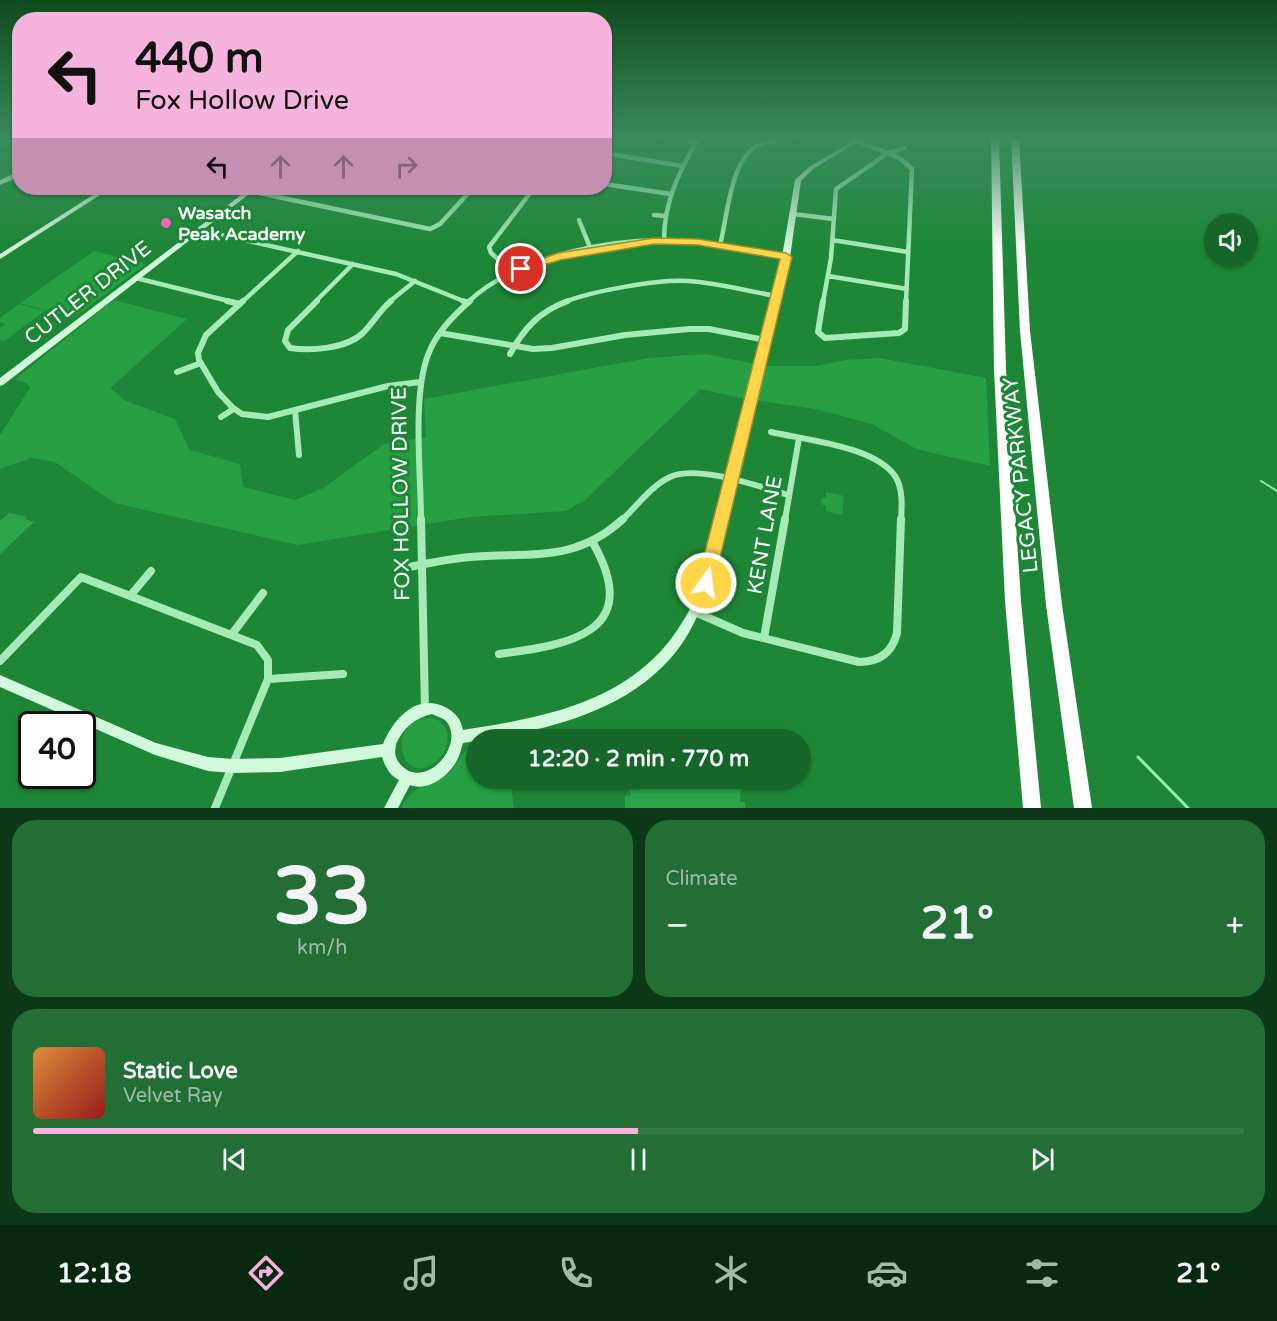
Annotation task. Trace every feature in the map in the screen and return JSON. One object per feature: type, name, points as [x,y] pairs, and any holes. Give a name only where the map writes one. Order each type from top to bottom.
[{"type":"highway","name":"LEGACY PARKWAY","points":[[996,175],[1000,381],[1013,601],[1032,808]]},
{"type":"highway","name":"LEGACY PARKWAY","points":[[1017,175],[1025,331],[1054,605],[1083,808]]},
{"type":"street","points":[[664,240],[666,216],[677,175]]},
{"type":"street","points":[[720,245],[726,226],[731,189],[737,175]]},
{"type":"street","points":[[458,737],[556,719],[607,700],[642,676],[662,658],[695,612],[706,583],[786,257],[798,183],[804,175]]},
{"type":"street","points":[[856,175],[837,187],[828,276],[818,330],[821,336],[830,339],[904,332],[912,175]]},
{"type":"street","points":[[612,185],[671,195]]},
{"type":"street","points":[[0,256],[97,195]]},
{"type":"street","name":"CUTLER DRIVE","points":[[0,383],[244,195]]},
{"type":"street","points":[[279,195],[433,229],[466,195]]},
{"type":"street","points":[[513,272],[491,253],[489,247],[529,195]]},
{"type":"street","points":[[793,214],[834,219]]},
{"type":"street","points":[[654,215],[666,216]]},
{"type":"street","points":[[579,220],[591,250]]},
{"type":"street","points":[[199,230],[353,264],[415,281],[466,302]]},
{"type":"street","name":"FOX HOLLOW DRIVE","points":[[425,709],[420,382],[427,357],[440,333],[466,302],[513,272],[547,260],[591,250],[664,240],[720,245],[786,257]]},
{"type":"street","points":[[832,240],[908,252]]},
{"type":"street","points":[[298,252],[202,341],[197,354],[232,410],[243,416],[261,417],[388,386],[420,382]]},
{"type":"street","points":[[353,264],[288,330],[285,338],[286,344],[296,351],[314,351],[356,339],[388,303],[415,281]]},
{"type":"street","points":[[828,276],[907,289]]},
{"type":"street","points":[[136,278],[240,304]]},
{"type":"street","points":[[510,354],[523,331],[536,317],[554,305],[580,296],[677,281],[776,296]]},
{"type":"street","points":[[440,333],[513,347],[546,349],[625,335],[689,329],[715,330],[765,340]]},
{"type":"street","points":[[177,372],[201,363]]},
{"type":"street","points":[[221,417],[232,410]]},
{"type":"street","points":[[295,410],[298,455]]},
{"type":"street","points":[[695,612],[734,630],[865,662],[883,657],[891,649],[896,639],[902,499],[898,482],[884,464],[865,453],[771,432]]},
{"type":"street","name":"KENT LANE","points":[[764,638],[799,438]]},
{"type":"street","points":[[397,569],[469,557],[564,551],[593,543],[613,530],[670,476],[692,473],[789,495]]},
{"type":"street","points":[[499,654],[572,641],[587,633],[599,621],[609,600],[611,586],[606,565],[593,543]]},
{"type":"street","points":[[130,596],[151,571]]},
{"type":"street","points":[[0,661],[81,577],[257,645],[265,652],[269,662],[268,679],[215,808]]},
{"type":"street","points":[[232,634],[263,593]]},
{"type":"street","points":[[268,679],[343,674]]},
{"type":"street","points":[[0,681],[155,749],[187,759],[233,766],[295,764],[390,749]]},
{"type":"street","points":[[425,709],[439,710],[451,717],[458,737],[453,757],[444,768],[426,779],[406,778],[395,770],[390,749],[395,730],[408,716],[425,709]]},
{"type":"street","points":[[391,808],[406,778]]},
{"type":"green space","points":[[94,251],[146,264],[73,318],[20,303]]},
{"type":"green space","points":[[114,300],[187,319],[110,388],[126,401],[175,419],[190,450],[240,464],[243,487],[295,500],[323,488],[384,444],[426,437],[424,399],[648,358],[706,354],[765,366],[816,366],[847,360],[880,358],[986,378],[990,466],[916,449],[872,424],[815,409],[741,398],[701,389],[585,500],[566,511],[470,517],[298,545],[115,503],[55,462],[31,458],[0,469],[0,435],[30,388],[27,383],[15,379]]},
{"type":"green space","points":[[19,304],[45,311],[4,341],[0,340],[0,328],[6,324],[0,322],[0,318]]},
{"type":"green space","points":[[826,492],[844,496],[842,515],[826,511],[826,506],[821,504],[822,497],[826,498]]},
{"type":"green space","points":[[432,718],[440,721],[447,731],[446,747],[438,760],[425,768],[414,767],[407,761],[402,751],[402,740],[407,729],[416,721]]},
{"type":"green space","points":[[465,752],[466,789],[511,789],[514,808],[401,808],[417,789],[441,779]]},
{"type":"building","points":[[9,513],[27,517],[25,519],[34,522],[0,554],[0,521]]},
{"type":"building","points":[[629,789],[741,789],[740,802],[745,802],[745,808],[625,808],[625,796],[631,795]]},
{"type":"waterway","points":[[1261,481],[1277,491]]},
{"type":"waterway","points":[[1138,757],[1188,808]]},
{"type":"place","name":"Wasatch Peak Academy","points":[[166,223]]},
{"type":"route","points":[[521,269],[558,257],[624,244],[654,241],[698,242],[786,257],[706,583]]}]
